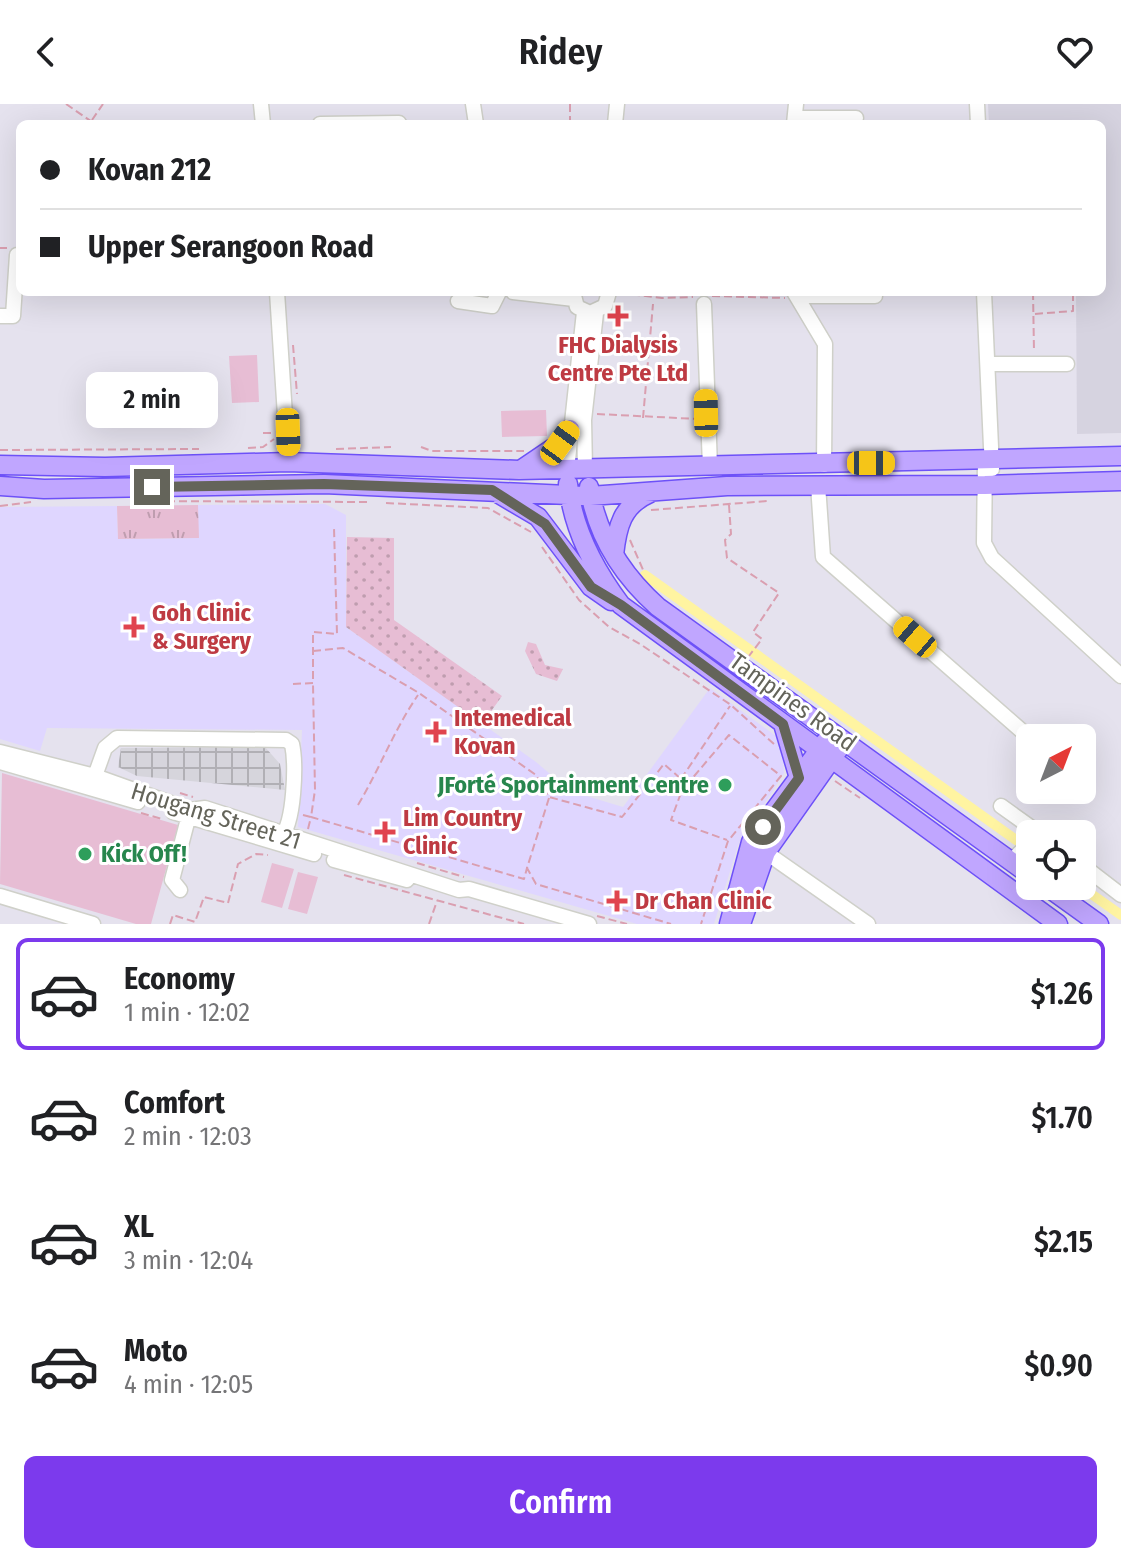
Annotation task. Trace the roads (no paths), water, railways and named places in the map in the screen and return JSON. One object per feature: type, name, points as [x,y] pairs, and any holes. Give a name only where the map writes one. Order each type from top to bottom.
[{"type":"main road","points":[[519,470],[556,446],[570,429]]},
{"type":"main road","points":[[0,465],[105,467],[288,462],[519,470],[1121,456]]},
{"type":"main road","points":[[1035,460],[1038,467],[1047,473],[1121,481]]},
{"type":"main road","name":"Tampines Road","points":[[576,469],[569,495],[596,571],[621,605],[1058,924]]},
{"type":"main road","name":"Tampines Road","points":[[576,469],[590,496],[603,536],[630,582],[658,607],[838,737],[1016,836]]},
{"type":"main road","points":[[0,486],[57,489],[324,484],[590,496],[824,485],[1121,481]]},
{"type":"main road","points":[[492,490],[538,517],[591,587],[621,605]]},
{"type":"main road","points":[[614,555],[621,518],[636,499],[655,491]]},
{"type":"main road","points":[[783,724],[799,778]]},
{"type":"main road","points":[[741,924],[758,847],[838,737]]},
{"type":"main road","points":[[729,924],[758,847],[799,778],[826,754]]},
{"type":"main road","points":[[1066,900],[1099,924]]},
{"type":"street","points":[[795,115],[856,118]]},
{"type":"street","points":[[0,316],[13,316],[16,286]]},
{"type":"street","points":[[277,296],[288,462]]},
{"type":"street","points":[[574,296],[590,312],[585,407],[576,469]]},
{"type":"street","points":[[590,312],[605,306],[609,296]]},
{"type":"street","points":[[796,296],[825,344],[824,465]]},
{"type":"street","points":[[984,296],[989,485],[984,543],[990,553],[1121,676]]},
{"type":"street","points":[[458,301],[486,299]]},
{"type":"street","points":[[704,304],[706,467]]},
{"type":"street","points":[[576,469],[570,429],[590,312]]},
{"type":"street","points":[[988,364],[1067,364]]},
{"type":"street","points":[[824,485],[829,561],[1016,726]]},
{"type":"street","points":[[110,796],[95,776],[105,748],[117,738],[286,740],[292,744],[294,755],[288,823],[270,846]]},
{"type":"street","name":"Hougang Street 21","points":[[0,752],[95,776],[270,846],[415,882],[469,889],[588,919]]},
{"type":"street","name":"Hougang Street 21","points":[[0,762],[110,796],[189,814],[205,808],[288,823],[311,844],[417,873],[431,882]]},
{"type":"street","points":[[1001,806],[1016,826]]},
{"type":"street","points":[[180,890],[172,880],[189,814]]},
{"type":"street","points":[[758,847],[868,924]]},
{"type":"street","points":[[1096,876],[1121,895]]},
{"type":"street","name":"Hougang Street 21","points":[[459,890],[466,897],[557,924]]},
{"type":"street","points":[[0,896],[93,924]]},
{"type":"waterway","points":[[645,575],[1016,840]]},
{"type":"waterway","points":[[1096,897],[1121,915]]},
{"type":"place","name":"FHC Dialysis Centre Pte Ltd","points":[[618,316]]},
{"type":"place","name":"Goh Clinic & Surgery","points":[[134,627]]},
{"type":"place","name":"Intemedical Kovan","points":[[436,732]]},
{"type":"place","name":"JForté Sportainment Centre","points":[[725,785]]},
{"type":"place","name":"Lim Country Clinic","points":[[385,832]]},
{"type":"place","name":"Kick Off!","points":[[85,854]]},
{"type":"place","name":"Dr Chan Clinic","points":[[617,901]]}]
